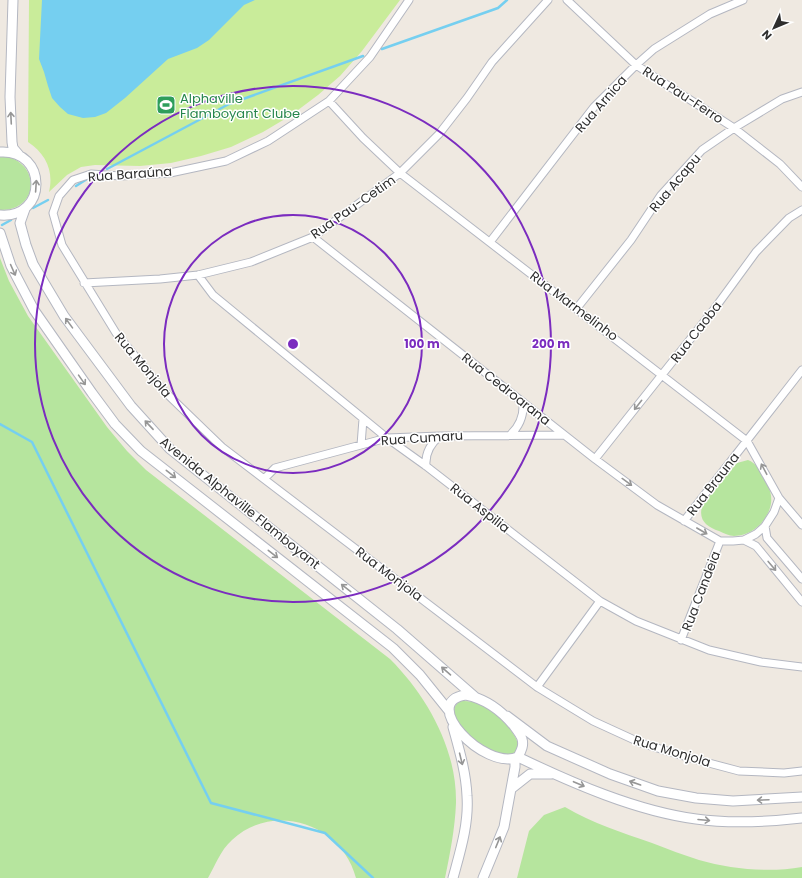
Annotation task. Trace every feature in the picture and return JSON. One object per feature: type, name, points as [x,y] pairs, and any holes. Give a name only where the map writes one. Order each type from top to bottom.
[{"type":"street","points":[[0,216],[15,214],[25,209],[32,200],[36,190],[34,171],[28,161],[14,148],[12,142],[10,97],[13,0]]},
{"type":"street","name":"Rua Baraúna","points":[[62,245],[53,213],[59,196],[73,180],[91,174],[121,176],[170,173],[226,161],[268,141],[329,101],[370,57],[409,0]]},
{"type":"street","name":"Rua Pau-Cetim","points":[[84,282],[198,276],[251,262],[313,237],[400,173],[439,134],[467,98],[492,62],[548,0]]},
{"type":"street","name":"Rua Pau-Ferro","points":[[567,0],[636,65],[734,128],[780,164],[802,187]]},
{"type":"street","name":"Rua Arnica","points":[[490,242],[594,107],[636,65],[654,49],[710,14],[743,0]]},
{"type":"street","name":"Rua Acapu","points":[[577,308],[631,240],[661,195],[702,150],[734,128],[782,99],[802,92]]},
{"type":"street","name":"Rua Marmelinho","points":[[329,101],[363,138],[400,173],[748,441],[779,498],[802,525]]},
{"type":"street","points":[[0,152],[8,151],[19,154]]},
{"type":"street","name":"Avenida Alphaville Flamboyant","points":[[25,209],[20,223],[26,245],[33,264],[64,316],[131,406],[170,449],[397,629],[475,697]]},
{"type":"street","name":"Rua Caoba","points":[[595,459],[715,308],[756,252],[789,218],[802,210]]},
{"type":"street","name":"Avenida Alphaville Flamboyant","points":[[0,233],[11,266],[34,310],[115,424],[141,451],[393,648],[420,675],[449,711]]},
{"type":"street","name":"Rua Cedroarana","points":[[313,237],[595,459],[657,505],[684,521]]},
{"type":"street","name":"Rua Monjola","points":[[62,245],[116,333],[164,392],[222,447],[265,478],[537,686],[593,721],[641,743],[739,771],[784,773],[802,770]]},
{"type":"street","name":"Rua Aspilia","points":[[198,276],[213,295],[363,419],[600,601],[636,621],[709,650],[761,662],[802,667]]},
{"type":"street","name":"Rua Brauna","points":[[779,498],[774,512],[765,526],[756,534],[744,540],[734,542],[720,541],[684,521],[802,370]]},
{"type":"street","points":[[510,435],[517,428],[521,419],[523,402]]},
{"type":"street","points":[[361,445],[363,419]]},
{"type":"street","name":"Rua Cumaru","points":[[265,478],[275,468],[387,438],[564,435]]},
{"type":"street","points":[[426,466],[426,456],[430,447],[440,436]]},
{"type":"street","points":[[765,526],[767,538],[802,579]]},
{"type":"street","points":[[744,540],[756,546],[802,602]]},
{"type":"street","name":"Rua Candeia","points":[[681,640],[720,541]]},
{"type":"street","points":[[537,686],[600,601]]},
{"type":"street","points":[[453,878],[466,824],[467,797],[465,773],[449,711],[452,701],[459,696],[466,695],[475,697],[492,704],[547,746],[610,774],[658,791],[696,798],[733,801],[802,797]]},
{"type":"street","points":[[483,878],[504,827],[517,758],[522,748],[522,739],[518,730],[506,716]]},
{"type":"street","points":[[452,721],[457,730],[468,741],[481,750],[505,759],[517,758],[605,795],[655,810],[695,819],[734,822],[773,822],[802,818]]},
{"type":"street","points":[[511,789],[530,774],[559,775]]},
{"type":"green space","name":"Alphaville Flamboyant Clube","points":[[29,0],[400,0],[362,51],[340,76],[290,116],[263,132],[231,147],[171,163],[140,166],[95,165],[81,167],[67,175],[49,192],[50,177],[47,164],[40,152],[28,142]]},
{"type":"green space","points":[[4,156],[16,160],[25,168],[30,176],[31,186],[28,195],[22,203],[13,208],[0,210],[0,157]]},
{"type":"green space","points":[[0,258],[9,281],[28,316],[107,427],[127,451],[146,470],[390,659],[416,690],[437,725],[445,743],[455,783],[455,822],[445,878],[356,878],[348,859],[337,844],[322,832],[304,824],[286,821],[267,822],[249,828],[232,840],[221,853],[208,878],[0,878]]},
{"type":"green space","points":[[748,460],[757,467],[769,487],[771,494],[771,506],[759,526],[740,536],[730,536],[707,525],[702,518],[701,509],[703,504],[737,463]]},
{"type":"green space","points":[[460,701],[479,703],[494,712],[514,734],[518,742],[518,749],[514,753],[504,754],[496,752],[466,734],[454,717],[454,708]]},
{"type":"green space","points":[[565,807],[608,827],[699,860],[724,866],[763,870],[802,867],[802,878],[517,878],[529,831],[544,815]]},
{"type":"water","points":[[42,0],[255,0],[244,5],[209,40],[197,48],[168,59],[106,113],[95,117],[83,118],[68,114],[52,98],[39,59]]},
{"type":"waterway","points":[[382,49],[498,8],[507,0]]},
{"type":"waterway","points":[[107,169],[229,104],[363,56]]},
{"type":"waterway","points":[[76,186],[87,179]]},
{"type":"waterway","points":[[33,208],[48,200]]},
{"type":"waterway","points":[[2,225],[11,220]]},
{"type":"waterway","points":[[0,424],[32,442],[211,803],[325,833],[373,878]]},
{"type":"place","name":"Alphaville Flamboyant Clube","points":[[166,105]]}]
